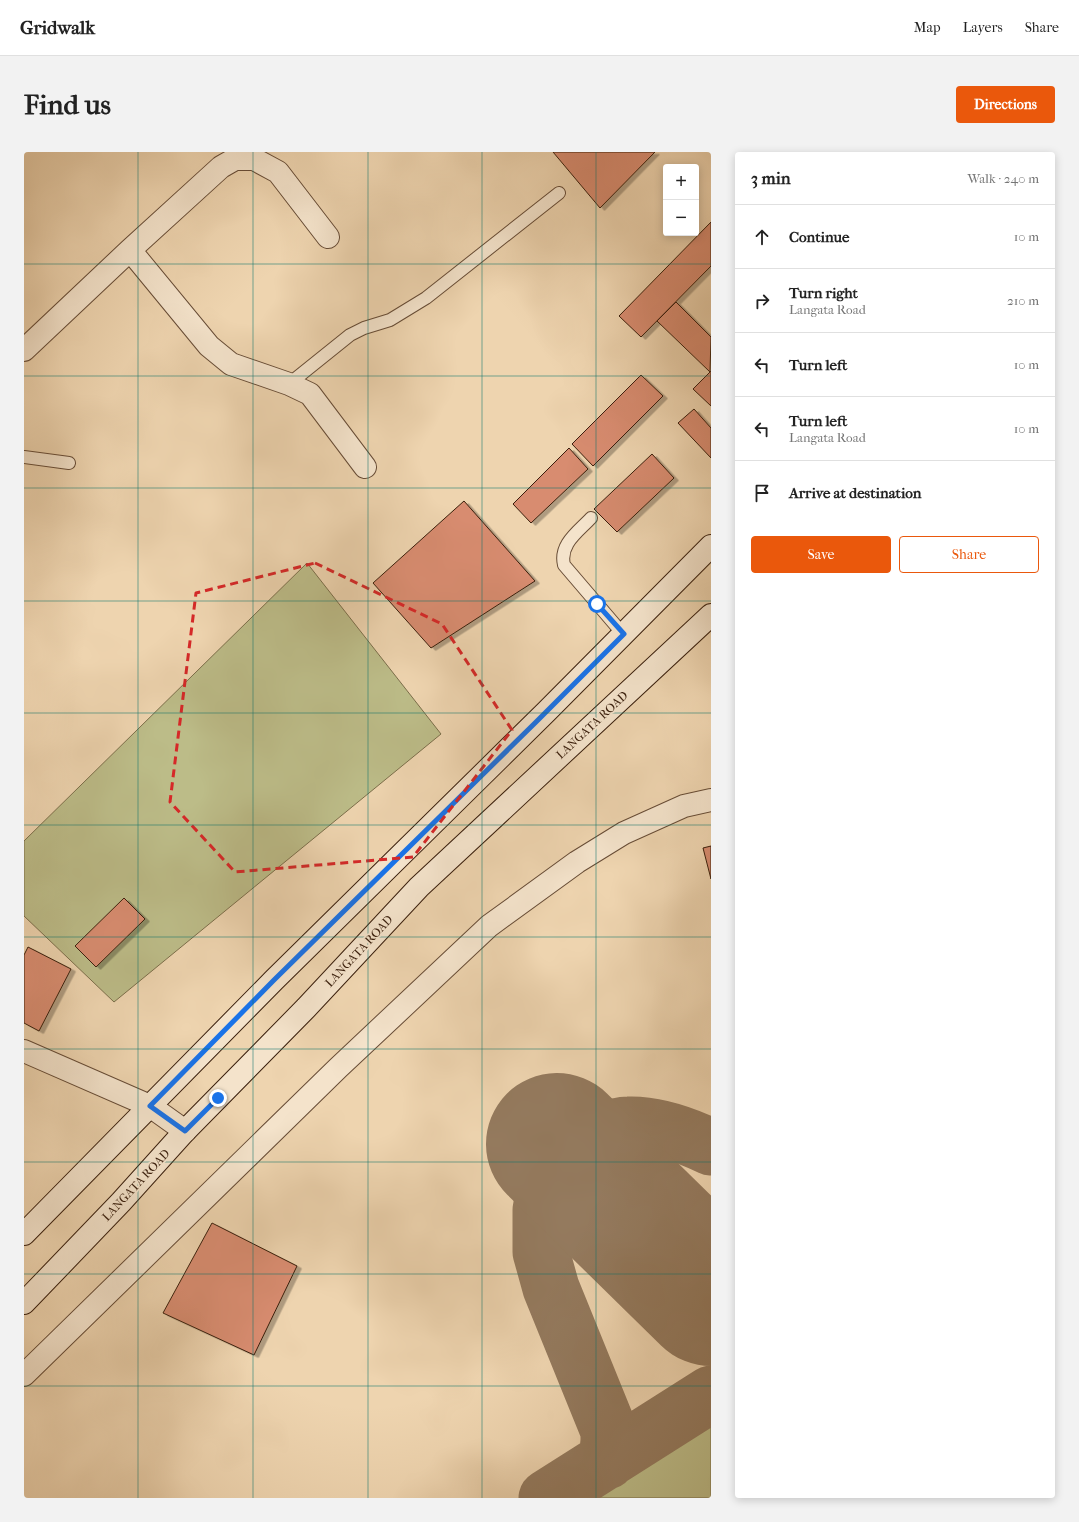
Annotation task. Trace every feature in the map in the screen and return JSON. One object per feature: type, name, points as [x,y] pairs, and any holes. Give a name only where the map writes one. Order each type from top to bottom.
[{"type":"main road","points":[[24,350],[221,167],[235,159],[254,159],[278,172],[328,237]]},
{"type":"main road","points":[[130,250],[209,346],[231,364],[289,384],[310,394],[365,467]]},
{"type":"main road","points":[[24,1234],[274,980],[541,718],[711,546]]},
{"type":"main road","name":"LANGATA ROAD","points":[[24,1303],[185,1131],[306,1008],[419,887],[709,620]]},
{"type":"main road","points":[[24,1375],[332,1073],[489,926],[577,862],[624,833],[684,806],[711,800]]},
{"type":"main road","points":[[24,1051],[150,1106],[185,1131]]},
{"type":"lane","points":[[289,384],[350,335],[364,328],[390,320],[426,298],[559,193]]},
{"type":"lane","points":[[24,456],[69,463]]},
{"type":"lane","points":[[591,518],[568,541],[564,552],[564,565],[624,634]]},
{"type":"highlighted area","points":[[315,563],[442,624],[512,730],[413,857],[235,872],[170,802],[196,593]]},
{"type":"green space","points":[[307,563],[441,734],[114,1002],[24,916],[24,841]]},
{"type":"green space","points":[[711,1422],[711,1498],[588,1498],[663,1448]]},
{"type":"building","points":[[553,152],[655,152],[600,208]]},
{"type":"building","points":[[711,222],[711,266],[641,337],[619,316],[697,236],[699,236]]},
{"type":"building","points":[[676,302],[711,337],[710,372],[657,321]]},
{"type":"building","points":[[711,371],[711,406],[693,389]]},
{"type":"building","points":[[641,375],[663,396],[593,466],[572,444]]},
{"type":"building","points":[[694,409],[711,428],[711,458],[678,423]]},
{"type":"building","points":[[569,448],[588,469],[531,523],[513,504]]},
{"type":"building","points":[[652,454],[674,478],[617,532],[594,509]]},
{"type":"building","points":[[464,501],[535,581],[431,648],[373,583]]},
{"type":"building","points":[[711,846],[711,879],[703,848]]},
{"type":"building","points":[[124,898],[145,919],[96,967],[75,946]]},
{"type":"building","points":[[28,947],[71,969],[39,1031],[24,1023],[24,955]]},
{"type":"building","points":[[212,1223],[297,1266],[254,1355],[163,1313]]},
{"type":"taxiway","points":[[609,1128],[626,1125],[660,1128],[691,1138],[711,1147]]},
{"type":"taxiway","points":[[546,1182],[541,1210],[541,1252],[551,1288],[609,1431],[607,1461]]},
{"type":"taxiway","points":[[547,1498],[711,1394]]},
{"type":"runway","points":[[557,1144],[711,1295]]},
{"type":"route","points":[[218,1098],[185,1131],[150,1106],[274,980],[624,634],[597,604]]}]
